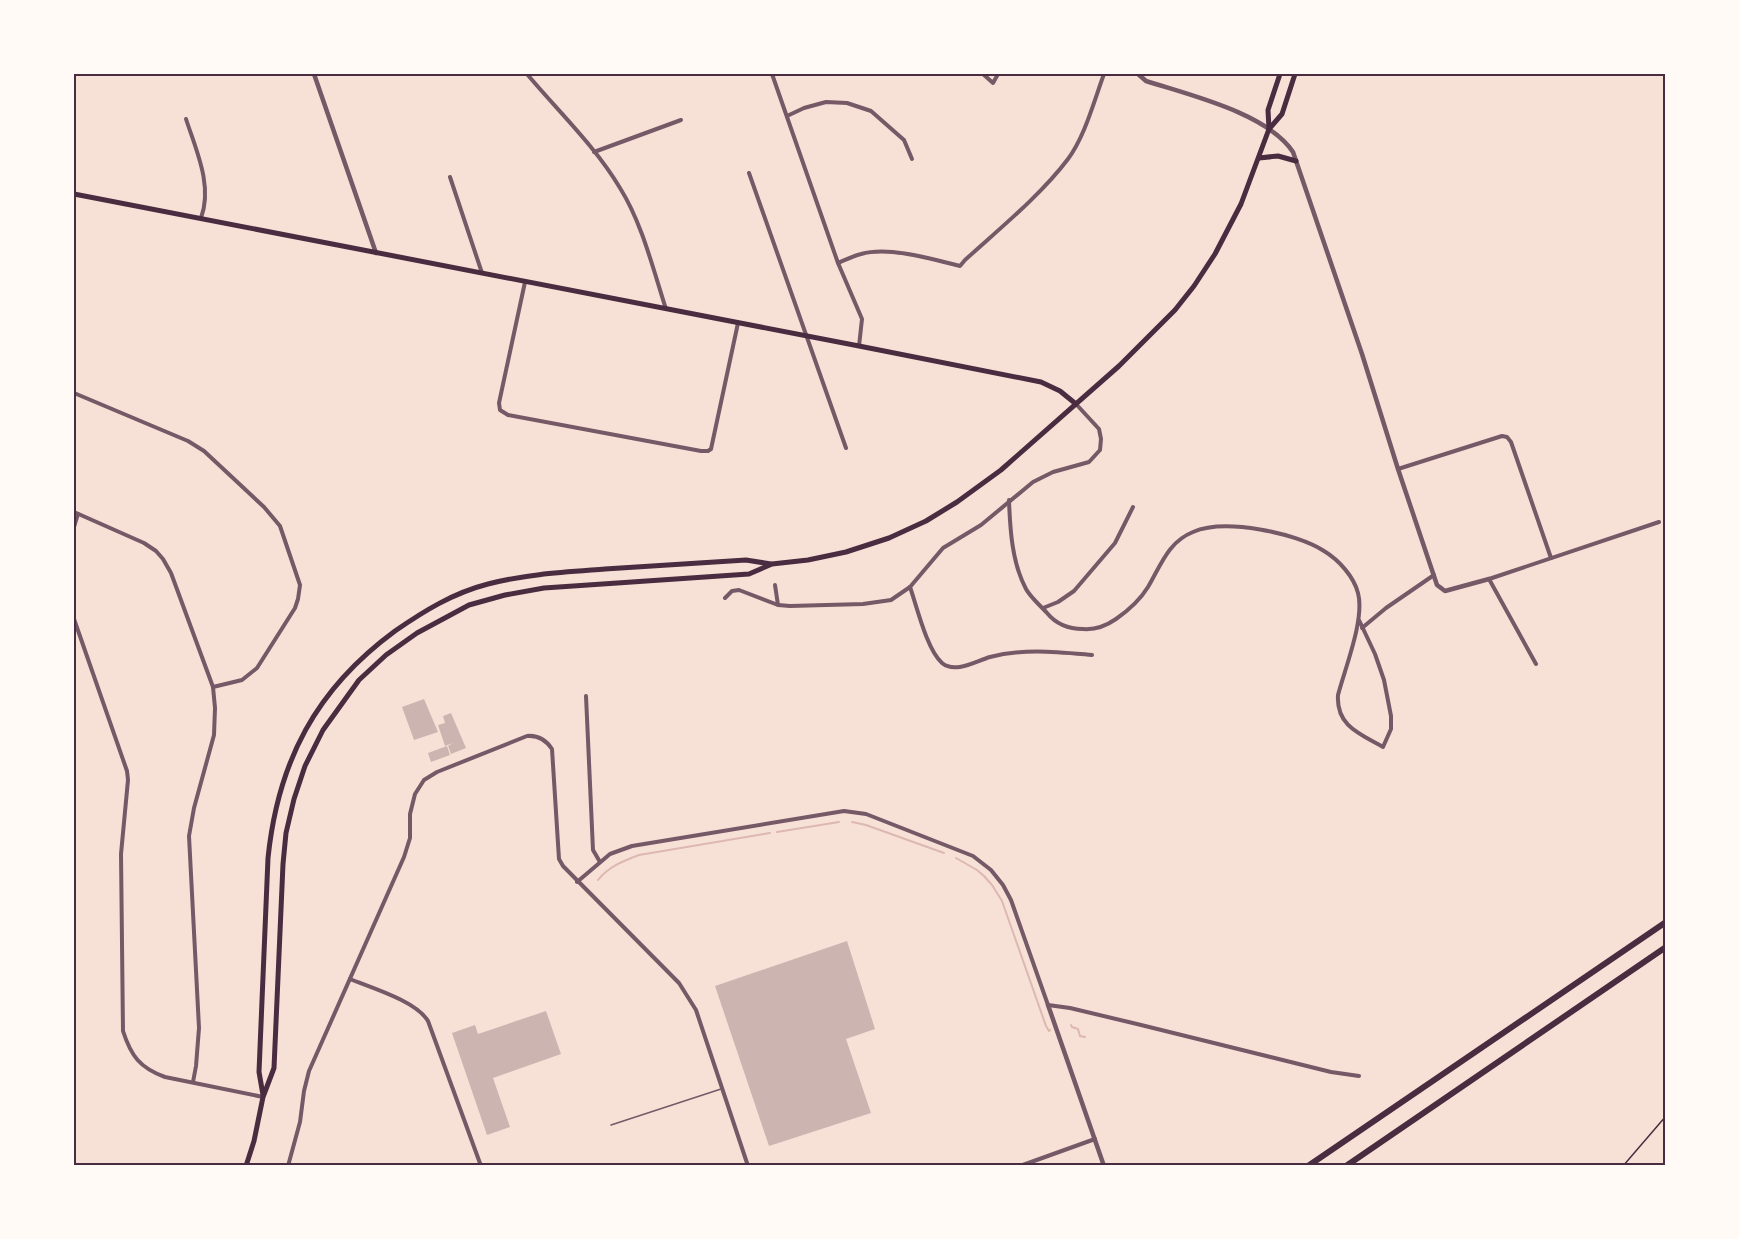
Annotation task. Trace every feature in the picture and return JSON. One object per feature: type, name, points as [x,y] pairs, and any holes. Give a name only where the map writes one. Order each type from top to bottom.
[{"type":"highway","points":[[1308,1166],[1665,922]]},
{"type":"highway","points":[[1346,1166],[1665,948]]},
{"type":"main road","points":[[1269,129],[1268,110],[1280,74]]},
{"type":"main road","points":[[263,1096],[259,1072],[271,826],[290,760],[308,723],[344,674],[371,649],[427,609],[451,597],[487,584],[549,573],[735,560],[772,564],[808,560],[846,552],[889,538],[926,521],[957,502],[987,482],[1076,404],[1157,329],[1194,286],[1233,222],[1269,129],[1282,114],[1295,74]]},
{"type":"main road","points":[[1259,158],[1278,156],[1296,161]]},
{"type":"main road","points":[[74,194],[1041,382],[1060,391],[1076,404]]},
{"type":"main road","points":[[246,1166],[254,1141],[263,1096],[274,1068],[286,833],[305,766],[323,730],[359,680],[386,655],[417,633],[469,605],[544,588],[749,574],[772,564]]},
{"type":"street","points":[[314,74],[376,253]]},
{"type":"street","points":[[527,74],[605,165],[622,189],[635,217],[667,309]]},
{"type":"street","points":[[772,74],[838,263],[862,319],[859,346]]},
{"type":"street","points":[[983,74],[993,83],[998,74]]},
{"type":"street","points":[[838,263],[861,254],[880,251],[960,267],[1035,196],[1068,158],[1088,121],[1104,74]]},
{"type":"street","points":[[1138,74],[1146,81],[1246,115],[1269,129],[1288,146],[1296,161],[1361,351],[1437,585],[1445,591],[1489,579],[1659,522]]},
{"type":"street","points":[[787,116],[826,102],[847,104],[871,111],[904,140],[912,159]]},
{"type":"street","points":[[186,119],[206,186],[201,219]]},
{"type":"street","points":[[594,152],[681,120]]},
{"type":"street","points":[[749,173],[846,448]]},
{"type":"street","points":[[450,177],[482,273]]},
{"type":"street","points":[[525,281],[499,403],[500,410],[508,415],[708,451],[711,449],[738,323]]},
{"type":"street","points":[[74,393],[188,441],[204,451],[264,507],[280,526],[300,585],[295,608],[257,668],[242,680],[213,687]]},
{"type":"street","points":[[725,598],[732,591],[739,590],[778,605],[790,606],[863,604],[891,600],[910,587],[943,548],[981,525],[1033,482],[1053,472],[1089,462],[1098,454],[1101,439],[1099,429],[1076,404]]},
{"type":"street","points":[[1398,469],[1502,436],[1507,438],[1511,442],[1551,558]]},
{"type":"street","points":[[1009,500],[1010,535],[1021,577],[1027,590],[1053,620],[1072,629],[1092,630],[1107,626],[1132,608],[1148,588],[1156,570],[1177,540],[1202,528],[1259,529],[1301,539],[1326,552],[1350,575],[1358,594],[1359,620],[1337,706],[1344,722],[1354,731],[1383,747],[1391,729],[1391,716],[1384,680],[1359,620]]},
{"type":"street","points":[[1043,608],[1058,602],[1074,591],[1115,543],[1133,507]]},
{"type":"street","points":[[74,527],[76,513],[144,543],[163,559],[171,573],[213,687],[214,735],[194,807],[189,836],[199,1028],[193,1082]]},
{"type":"street","points":[[1362,628],[1386,608],[1434,575]]},
{"type":"street","points":[[1489,579],[1536,664]]},
{"type":"street","points":[[775,585],[778,605]]},
{"type":"street","points":[[910,587],[932,650],[943,664],[955,668],[992,656],[1041,651],[1092,655]]},
{"type":"street","points":[[74,620],[127,771],[121,854],[123,1031],[127,1043],[138,1062],[152,1072],[165,1077],[263,1096]]},
{"type":"street","points":[[586,696],[593,850],[600,862]]},
{"type":"street","points":[[288,1166],[300,1122],[309,1071],[404,857],[410,838],[410,814],[415,794],[424,780],[437,772],[527,736],[534,736],[548,742],[552,749],[559,860],[562,866],[676,979],[696,1010],[748,1166]]},
{"type":"street","points":[[577,882],[610,855],[633,846],[844,811],[866,814],[973,856],[991,870],[1011,900],[1104,1166]]},
{"type":"street","points":[[350,978],[411,1005],[424,1014],[481,1166]]},
{"type":"street","points":[[1048,1005],[1070,1008],[1330,1072],[1359,1076]]},
{"type":"street","points":[[1020,1166],[1095,1139]]},
{"type":"lane","points":[[611,1125],[722,1088]]},
{"type":"path","points":[[1623,1166],[1665,1116]]},
{"type":"building","points":[[424,699],[438,732],[414,740],[402,707]]},
{"type":"building","points":[[451,713],[466,748],[451,754],[448,746],[453,743],[445,746],[438,725],[445,723],[443,716]]},
{"type":"building","points":[[447,746],[450,755],[431,762],[428,753]]},
{"type":"building","points":[[847,941],[875,1029],[846,1039],[871,1113],[769,1146],[715,986]]},
{"type":"building","points":[[546,1011],[561,1054],[493,1078],[510,1127],[487,1135],[452,1033],[475,1025],[478,1034]]},
{"type":"waterway","points":[[777,832],[839,822]]},
{"type":"waterway","points":[[852,822],[944,853]]},
{"type":"waterway","points":[[598,880],[611,868],[639,855],[770,833]]},
{"type":"waterway","points":[[956,858],[984,876],[1002,901],[1046,1026],[1050,1030]]},
{"type":"waterway","points":[[1071,1025],[1078,1029],[1080,1036],[1085,1037]]}]
